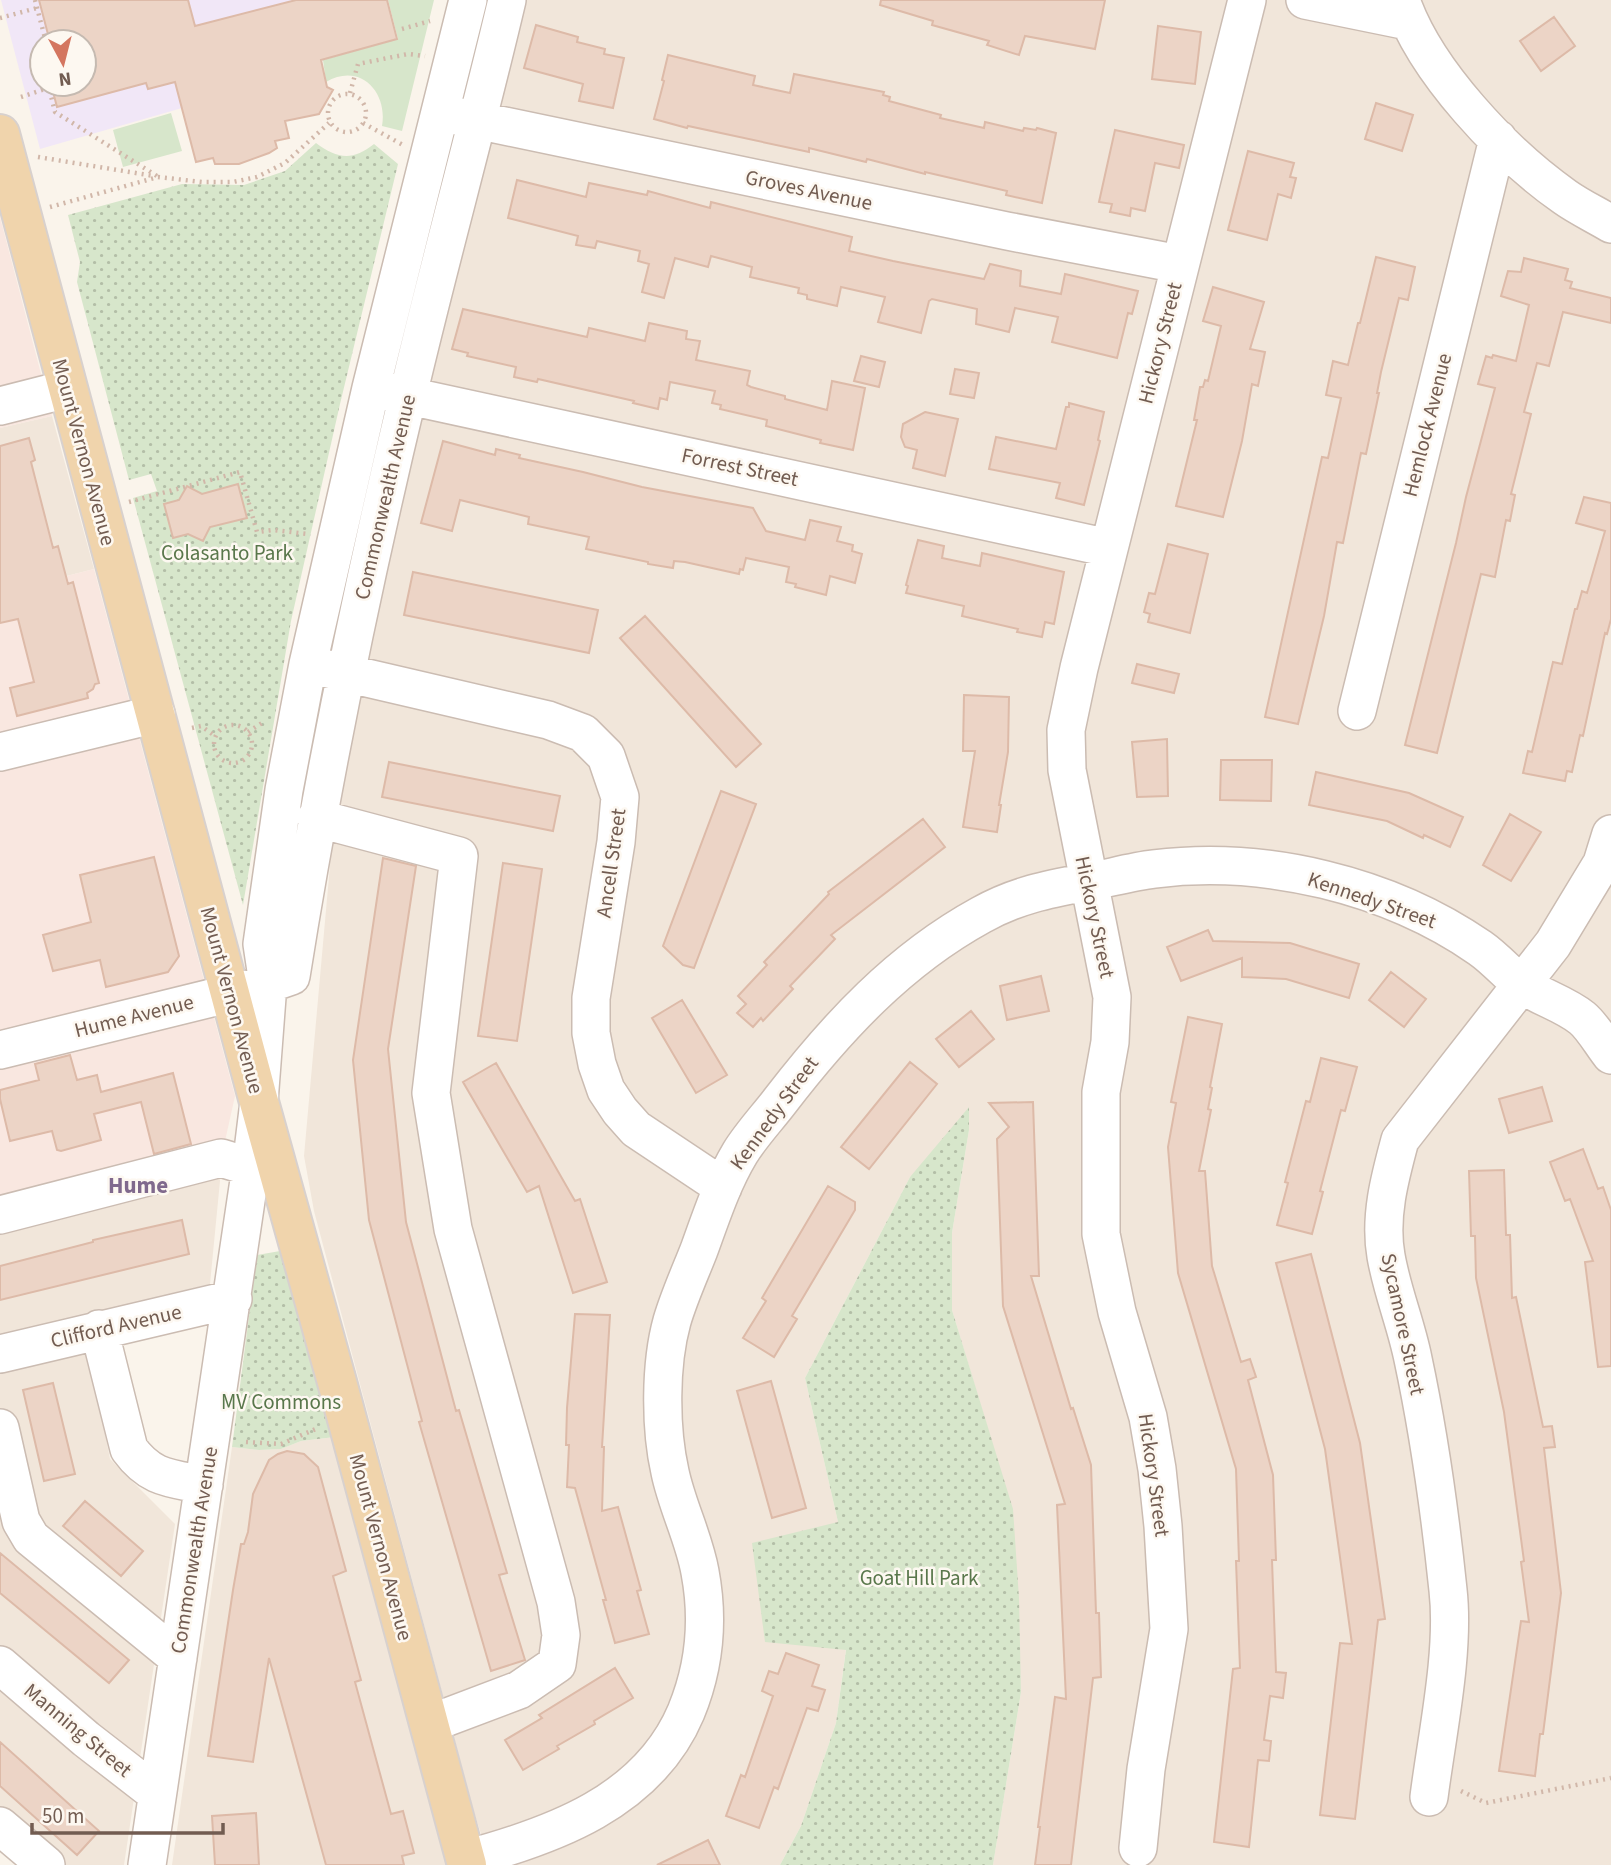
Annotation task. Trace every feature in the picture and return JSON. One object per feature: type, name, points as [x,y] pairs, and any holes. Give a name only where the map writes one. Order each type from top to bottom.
[{"type":"main road","name":"Mount Vernon Avenue","points":[[0,134],[67,389],[173,721],[229,992],[466,1862]]},
{"type":"street","name":"Commonwealth Avenue","points":[[147,1865],[251,1167],[268,984],[262,944],[284,790],[308,664],[371,388],[468,0]]},
{"type":"street","name":"Commonwealth Avenue","points":[[268,984],[291,976],[318,807],[408,395],[507,0]]},
{"type":"street","name":"Hickory Street","points":[[1138,1848],[1146,1769],[1169,1629],[1165,1564],[1157,1469],[1148,1417],[1117,1312],[1101,1234],[1101,1092],[1111,1042],[1112,997],[1087,882],[1067,770],[1066,730],[1179,264],[1247,0]]},
{"type":"street","points":[[1305,0],[1404,11],[1446,78],[1497,139],[1557,191],[1611,225]]},
{"type":"street","name":"Groves Avenue","points":[[440,112],[1007,231],[1179,264]]},
{"type":"street","name":"Hemlock Avenue","points":[[1357,711],[1497,139]]},
{"type":"street","name":"Forrest Street","points":[[371,388],[1110,548]]},
{"type":"street","points":[[0,406],[67,389]]},
{"type":"street","name":"Ancell Street","points":[[308,664],[548,720],[583,733],[606,756],[620,797],[616,842],[591,998],[591,1033],[597,1064],[606,1090],[636,1129],[723,1186]]},
{"type":"street","points":[[0,752],[173,721]]},
{"type":"street","points":[[284,790],[318,807],[459,856],[431,1093],[453,1230],[556,1602],[561,1635],[557,1664],[519,1690],[429,1724]]},
{"type":"street","name":"Sycamore Street","points":[[1445,1794],[1449,1594],[1440,1520],[1413,1357],[1385,1253],[1385,1207],[1400,1140],[1553,944],[1602,863],[1611,834]]},
{"type":"street","name":"Kennedy Street","points":[[466,1862],[568,1825],[598,1810],[628,1788],[654,1762],[676,1732],[686,1712],[705,1650],[700,1571],[669,1467],[663,1379],[673,1319],[723,1186],[741,1151],[818,1052],[887,981],[929,947],[981,915],[1021,895],[1155,868],[1218,866],[1292,873],[1379,898],[1434,920],[1485,951],[1520,983],[1582,1018],[1611,1055]]},
{"type":"street","name":"Hume Avenue","points":[[0,1050],[268,984]]},
{"type":"street","points":[[0,1214],[221,1158],[251,1167]]},
{"type":"street","name":"Clifford Avenue","points":[[0,1354],[233,1299]]},
{"type":"street","points":[[99,1329],[130,1449],[151,1472],[204,1485]]},
{"type":"street","points":[[0,1428],[21,1521],[31,1538],[178,1658]]},
{"type":"street","name":"Manning Street","points":[[0,1665],[86,1740],[157,1794]]},
{"type":"street","points":[[0,1826],[46,1865]]},
{"type":"path","points":[[35,0],[42,28]]},
{"type":"path","points":[[0,18],[37,8]]},
{"type":"path","points":[[402,29],[435,20]]},
{"type":"path","points":[[350,93],[358,64],[408,54],[426,57]]},
{"type":"path","points":[[350,93],[359,96],[367,112],[357,130],[347,133],[336,130],[329,123],[327,114],[328,103],[339,95],[350,93]]},
{"type":"path","points":[[21,97],[28,94]]},
{"type":"path","points":[[52,98],[55,112],[158,177]]},
{"type":"path","points":[[37,157],[158,177],[233,182],[257,177],[285,163],[329,123]]},
{"type":"path","points":[[363,123],[404,146]]},
{"type":"path","points":[[50,207],[158,177]]},
{"type":"path","points":[[128,503],[240,472],[257,533],[273,530],[309,534]]},
{"type":"path","points":[[248,732],[275,714]]},
{"type":"path","points":[[173,721],[201,726],[215,736]]},
{"type":"path","points":[[230,724],[240,726],[248,732],[252,741],[251,751],[244,760],[225,762],[217,755],[215,736],[221,728],[230,724]]},
{"type":"path","points":[[246,1442],[281,1444],[319,1427]]},
{"type":"path","points":[[1445,1794],[1486,1803],[1611,1778]]},
{"type":"shaded area","points":[[1,0],[296,0],[163,34],[182,108],[40,149]]},
{"type":"shaded area","points":[[520,0],[1611,0],[1611,1865],[993,1865],[1021,1692],[1012,1509],[952,1310],[952,1233],[969,1130],[910,1177],[805,1378],[838,1522],[846,1649],[836,1723],[801,1826],[780,1865],[491,1865],[473,1809],[314,1211],[304,1156],[332,843],[367,630]]},
{"type":"shaded area","points":[[0,217],[52,416],[0,428]]},
{"type":"shaded area","points":[[52,416],[94,569],[0,593],[0,428]]},
{"type":"shaded area","points":[[94,569],[235,1096],[223,1150],[0,1204],[0,593]]},
{"type":"shaded area","points":[[223,1150],[210,1284],[0,1335],[0,1204]]},
{"type":"shaded area","points":[[88,1349],[110,1459],[175,1524],[124,1865],[26,1865],[0,1845],[0,1371]]},
{"type":"shaded area","points":[[335,1437],[447,1865],[172,1865],[232,1447],[281,1449],[301,1441]]},
{"type":"green space","points":[[388,0],[434,0],[402,131],[382,126],[381,102],[369,84],[360,78],[338,77],[326,82],[323,60],[398,39]]},
{"type":"green space","points":[[171,113],[182,151],[123,167],[113,130]]},
{"type":"green space","name":"Colasanto Park","points":[[316,143],[345,156],[359,153],[374,144],[398,164],[291,621],[243,905],[133,498],[157,491],[151,474],[129,480],[77,282],[80,262],[68,215],[182,184],[244,185],[285,171]]},
{"type":"green space","name":"Goat Hill Park","points":[[969,1107],[969,1130],[952,1233],[952,1310],[1013,1509],[1019,1598],[1021,1692],[993,1865],[780,1865],[801,1826],[836,1723],[846,1650],[765,1642],[752,1543],[838,1522],[805,1378],[910,1177]]},
{"type":"green space","name":"MV Commons","points":[[286,1250],[335,1437],[301,1441],[281,1449],[232,1447],[257,1255]]},
{"type":"building","points":[[39,0],[188,0],[195,26],[296,0],[387,0],[397,39],[321,60],[327,87],[333,90],[319,114],[285,121],[289,138],[275,141],[277,148],[269,153],[239,164],[215,164],[213,158],[196,162],[175,82],[148,89],[146,83],[98,96],[98,28],[46,28]]},
{"type":"building","points":[[881,0],[1105,0],[1095,49],[1025,36],[1019,55],[987,45],[989,41],[932,25],[933,21],[880,5]]},
{"type":"building","points":[[1554,17],[1575,46],[1541,71],[1520,41]]},
{"type":"building","points":[[536,25],[578,37],[577,42],[605,49],[604,54],[624,58],[613,108],[579,101],[583,84],[524,68]]},
{"type":"building","points":[[1158,26],[1201,32],[1195,84],[1152,79]]},
{"type":"building","points":[[668,55],[755,76],[753,85],[790,93],[794,74],[884,92],[883,95],[890,97],[889,101],[941,115],[940,118],[984,128],[985,122],[1023,131],[1024,128],[1037,128],[1056,133],[1042,203],[1006,195],[1007,191],[867,159],[866,162],[809,148],[809,152],[654,119]]},
{"type":"building","points":[[55,98],[90,98],[57,107]]},
{"type":"building","points":[[1376,103],[1413,115],[1402,151],[1365,139]]},
{"type":"building","points":[[1115,130],[1184,145],[1179,168],[1155,163],[1145,211],[1131,208],[1130,216],[1110,212],[1112,204],[1099,202]]},
{"type":"building","points":[[1248,151],[1294,163],[1290,177],[1296,178],[1291,198],[1278,194],[1267,240],[1228,230]]},
{"type":"building","points":[[517,180],[586,197],[589,183],[647,195],[648,191],[710,208],[711,202],[852,237],[849,251],[984,279],[990,264],[1021,271],[1020,286],[1061,294],[1065,274],[1138,291],[1132,314],[1128,313],[1117,358],[1052,342],[1058,317],[1015,308],[1009,332],[976,324],[977,309],[932,299],[929,301],[921,333],[878,322],[885,297],[841,287],[837,306],[807,299],[807,295],[798,293],[799,288],[750,277],[752,267],[711,256],[708,267],[675,258],[664,298],[642,292],[649,264],[638,261],[640,251],[597,241],[595,248],[576,245],[578,236],[508,218]]},
{"type":"building","points":[[1376,257],[1415,267],[1408,300],[1399,298],[1381,372],[1366,454],[1361,453],[1343,543],[1337,542],[1324,616],[1298,724],[1265,717],[1322,457],[1328,458],[1341,398],[1326,395],[1333,361],[1348,365]]},
{"type":"building","points":[[1524,258],[1568,269],[1565,280],[1572,282],[1570,288],[1611,298],[1611,323],[1563,312],[1549,366],[1537,363],[1524,412],[1531,414],[1511,494],[1515,495],[1510,521],[1506,520],[1495,577],[1481,574],[1437,753],[1405,745],[1495,388],[1478,384],[1486,356],[1492,358],[1493,355],[1516,361],[1529,305],[1501,296],[1508,271],[1521,272]]},
{"type":"building","points":[[1213,287],[1264,302],[1250,349],[1265,352],[1258,386],[1252,384],[1242,441],[1223,517],[1176,506],[1197,420],[1194,420],[1200,387],[1203,387],[1205,380],[1208,381],[1221,326],[1203,321]]},
{"type":"building","points":[[463,309],[587,337],[589,328],[645,341],[649,323],[687,331],[686,339],[700,341],[696,360],[750,371],[747,385],[827,410],[832,381],[865,388],[853,450],[766,426],[767,420],[720,409],[721,405],[712,403],[715,391],[670,382],[667,400],[660,398],[658,409],[538,379],[537,382],[514,377],[516,367],[467,356],[468,353],[452,349]]},
{"type":"building","points":[[861,356],[885,362],[879,387],[854,381]]},
{"type":"building","points":[[955,369],[979,373],[974,398],[950,394]]},
{"type":"building","points":[[1069,403],[1104,412],[1098,440],[1100,441],[1084,505],[1056,498],[1060,483],[989,469],[996,437],[1056,449]]},
{"type":"building","points":[[925,412],[958,419],[945,476],[913,468],[917,450],[905,447],[901,437],[903,424]]},
{"type":"building","points":[[29,438],[35,460],[31,462],[53,548],[58,546],[68,584],[73,582],[99,683],[87,693],[88,698],[17,716],[10,688],[34,682],[18,619],[0,623],[0,446]]},
{"type":"building","points":[[443,441],[495,455],[496,449],[520,455],[519,458],[642,487],[753,508],[766,531],[805,540],[810,520],[841,527],[837,541],[853,545],[852,551],[862,554],[855,583],[830,576],[826,595],[786,582],[789,567],[746,558],[739,574],[685,562],[674,561],[673,568],[648,564],[586,549],[589,537],[528,524],[529,517],[460,500],[452,531],[421,523]]},
{"type":"building","points":[[238,484],[247,518],[210,527],[203,541],[188,534],[173,538],[164,504],[179,500],[187,486],[202,494]]},
{"type":"building","points":[[1584,497],[1611,503],[1611,619],[1607,634],[1605,633],[1583,736],[1580,735],[1572,772],[1567,771],[1565,781],[1523,773],[1528,751],[1532,752],[1553,662],[1562,664],[1575,609],[1582,591],[1587,593],[1605,531],[1576,523]]},
{"type":"building","points":[[918,540],[944,546],[942,558],[980,566],[982,553],[1064,572],[1054,624],[1045,622],[1042,637],[1017,632],[1018,629],[962,616],[964,606],[906,593]]},
{"type":"building","points":[[1168,544],[1208,554],[1190,633],[1148,622],[1150,614],[1144,612],[1149,593],[1155,594]]},
{"type":"building","points":[[413,572],[598,610],[589,653],[404,615]]},
{"type":"building","points":[[645,616],[761,744],[736,767],[620,638]]},
{"type":"building","points":[[1137,664],[1179,674],[1174,693],[1132,683]]},
{"type":"building","points":[[964,695],[1009,697],[1008,752],[997,832],[963,827],[975,751],[963,751]]},
{"type":"building","points":[[1167,739],[1168,796],[1137,797],[1132,742]]},
{"type":"building","points":[[1221,760],[1272,760],[1271,801],[1220,800]]},
{"type":"building","points":[[389,762],[560,796],[553,831],[382,797]]},
{"type":"building","points":[[1316,772],[1409,793],[1463,817],[1450,847],[1387,821],[1309,805]]},
{"type":"building","points":[[721,791],[756,804],[694,968],[683,965],[663,946]]},
{"type":"building","points":[[1510,814],[1541,832],[1511,881],[1483,865]]},
{"type":"building","points":[[923,819],[945,847],[831,935],[835,939],[790,986],[793,989],[763,1021],[761,1018],[753,1027],[737,1013],[746,1004],[738,996],[767,965],[764,962],[828,892]]},
{"type":"building","points":[[154,857],[179,956],[168,972],[106,987],[100,960],[53,971],[43,935],[91,922],[80,875]]},
{"type":"building","points":[[383,858],[416,866],[388,1049],[406,1222],[456,1411],[459,1410],[507,1573],[499,1575],[525,1660],[491,1671],[419,1422],[422,1421],[369,1220],[353,1060]]},
{"type":"building","points":[[503,863],[542,869],[517,1041],[478,1036]]},
{"type":"building","points":[[1208,930],[1213,941],[1290,943],[1359,964],[1349,998],[1286,979],[1242,977],[1242,958],[1181,981],[1167,947]]},
{"type":"building","points":[[1391,972],[1426,999],[1404,1027],[1369,1000]]},
{"type":"building","points":[[1041,976],[1049,1011],[1007,1020],[1000,986]]},
{"type":"building","points":[[682,1000],[727,1075],[696,1093],[652,1018]]},
{"type":"building","points":[[971,1011],[994,1039],[959,1067],[936,1039]]},
{"type":"building","points":[[1188,1017],[1222,1024],[1210,1087],[1208,1109],[1211,1110],[1199,1171],[1205,1171],[1212,1266],[1241,1362],[1250,1359],[1256,1377],[1248,1380],[1273,1475],[1276,1560],[1272,1560],[1276,1672],[1286,1673],[1283,1698],[1270,1696],[1264,1740],[1271,1741],[1269,1761],[1258,1760],[1249,1847],[1214,1842],[1233,1669],[1240,1668],[1236,1561],[1239,1561],[1236,1469],[1178,1273],[1168,1147],[1176,1103],[1171,1102]]},
{"type":"building","points":[[70,1055],[77,1080],[97,1075],[101,1092],[173,1073],[191,1144],[154,1154],[141,1102],[94,1114],[101,1140],[61,1151],[57,1150],[52,1131],[10,1141],[0,1090],[39,1080],[35,1064]]},
{"type":"building","points":[[1321,1058],[1357,1067],[1345,1111],[1341,1110],[1312,1234],[1277,1225],[1306,1101],[1310,1102]]},
{"type":"building","points":[[910,1062],[937,1084],[869,1169],[841,1147]]},
{"type":"building","points":[[496,1063],[575,1201],[580,1199],[607,1282],[573,1293],[539,1186],[527,1192],[463,1082]]},
{"type":"building","points":[[1542,1087],[1552,1121],[1509,1133],[1499,1099]]},
{"type":"building","points":[[1033,1102],[1039,1276],[1031,1276],[1071,1409],[1073,1408],[1091,1465],[1096,1613],[1099,1613],[1101,1677],[1093,1678],[1071,1865],[1035,1865],[1055,1697],[1066,1699],[1057,1505],[1065,1504],[1003,1306],[997,1139],[1009,1127],[989,1103]]},
{"type":"building","points":[[1583,1149],[1598,1189],[1603,1187],[1611,1210],[1611,1366],[1598,1367],[1585,1262],[1593,1261],[1570,1199],[1565,1201],[1550,1162]]},
{"type":"building","points":[[1504,1170],[1512,1298],[1516,1297],[1543,1427],[1552,1426],[1555,1447],[1544,1448],[1561,1593],[1535,1776],[1499,1771],[1521,1621],[1529,1622],[1521,1562],[1524,1561],[1504,1412],[1476,1278],[1475,1236],[1471,1236],[1469,1171]]},
{"type":"building","points":[[828,1186],[855,1202],[855,1210],[792,1316],[797,1319],[774,1357],[743,1338],[766,1301],[762,1298]]},
{"type":"building","points":[[182,1220],[189,1254],[0,1300],[0,1266],[93,1240]]},
{"type":"building","points":[[1311,1254],[1360,1443],[1385,1619],[1378,1620],[1355,1819],[1320,1815],[1340,1643],[1352,1644],[1325,1449],[1276,1263]]},
{"type":"building","points":[[575,1314],[610,1315],[602,1447],[602,1511],[618,1507],[641,1590],[637,1591],[649,1634],[615,1643],[575,1488],[567,1487],[567,1408]]},
{"type":"building","points":[[771,1381],[806,1508],[772,1518],[737,1391]]},
{"type":"building","points":[[53,1383],[75,1474],[44,1481],[23,1390]]},
{"type":"building","points":[[287,1451],[304,1454],[318,1467],[346,1571],[333,1576],[361,1680],[355,1682],[391,1814],[403,1811],[414,1853],[402,1856],[404,1865],[326,1865],[269,1658],[253,1762],[208,1756],[233,1590],[241,1544],[244,1544],[248,1532],[253,1494],[269,1460]]},
{"type":"building","points":[[85,1501],[143,1551],[121,1576],[63,1526]]},
{"type":"building","points":[[0,1553],[129,1660],[109,1683],[0,1593]]},
{"type":"building","points":[[786,1653],[819,1665],[812,1686],[825,1690],[818,1711],[807,1708],[778,1789],[774,1787],[759,1828],[726,1816],[741,1775],[745,1777],[773,1696],[762,1691],[769,1671],[778,1674]]},
{"type":"building","points":[[615,1668],[633,1698],[557,1746],[559,1749],[523,1770],[505,1740],[542,1718],[539,1715]]},
{"type":"building","points":[[0,1742],[99,1831],[77,1855],[0,1786]]},
{"type":"building","points":[[256,1813],[259,1865],[215,1865],[212,1816]]},
{"type":"building","points":[[708,1840],[720,1865],[657,1865]]},
{"type":"district","name":"Hume","points":[[138,1185]]}]
